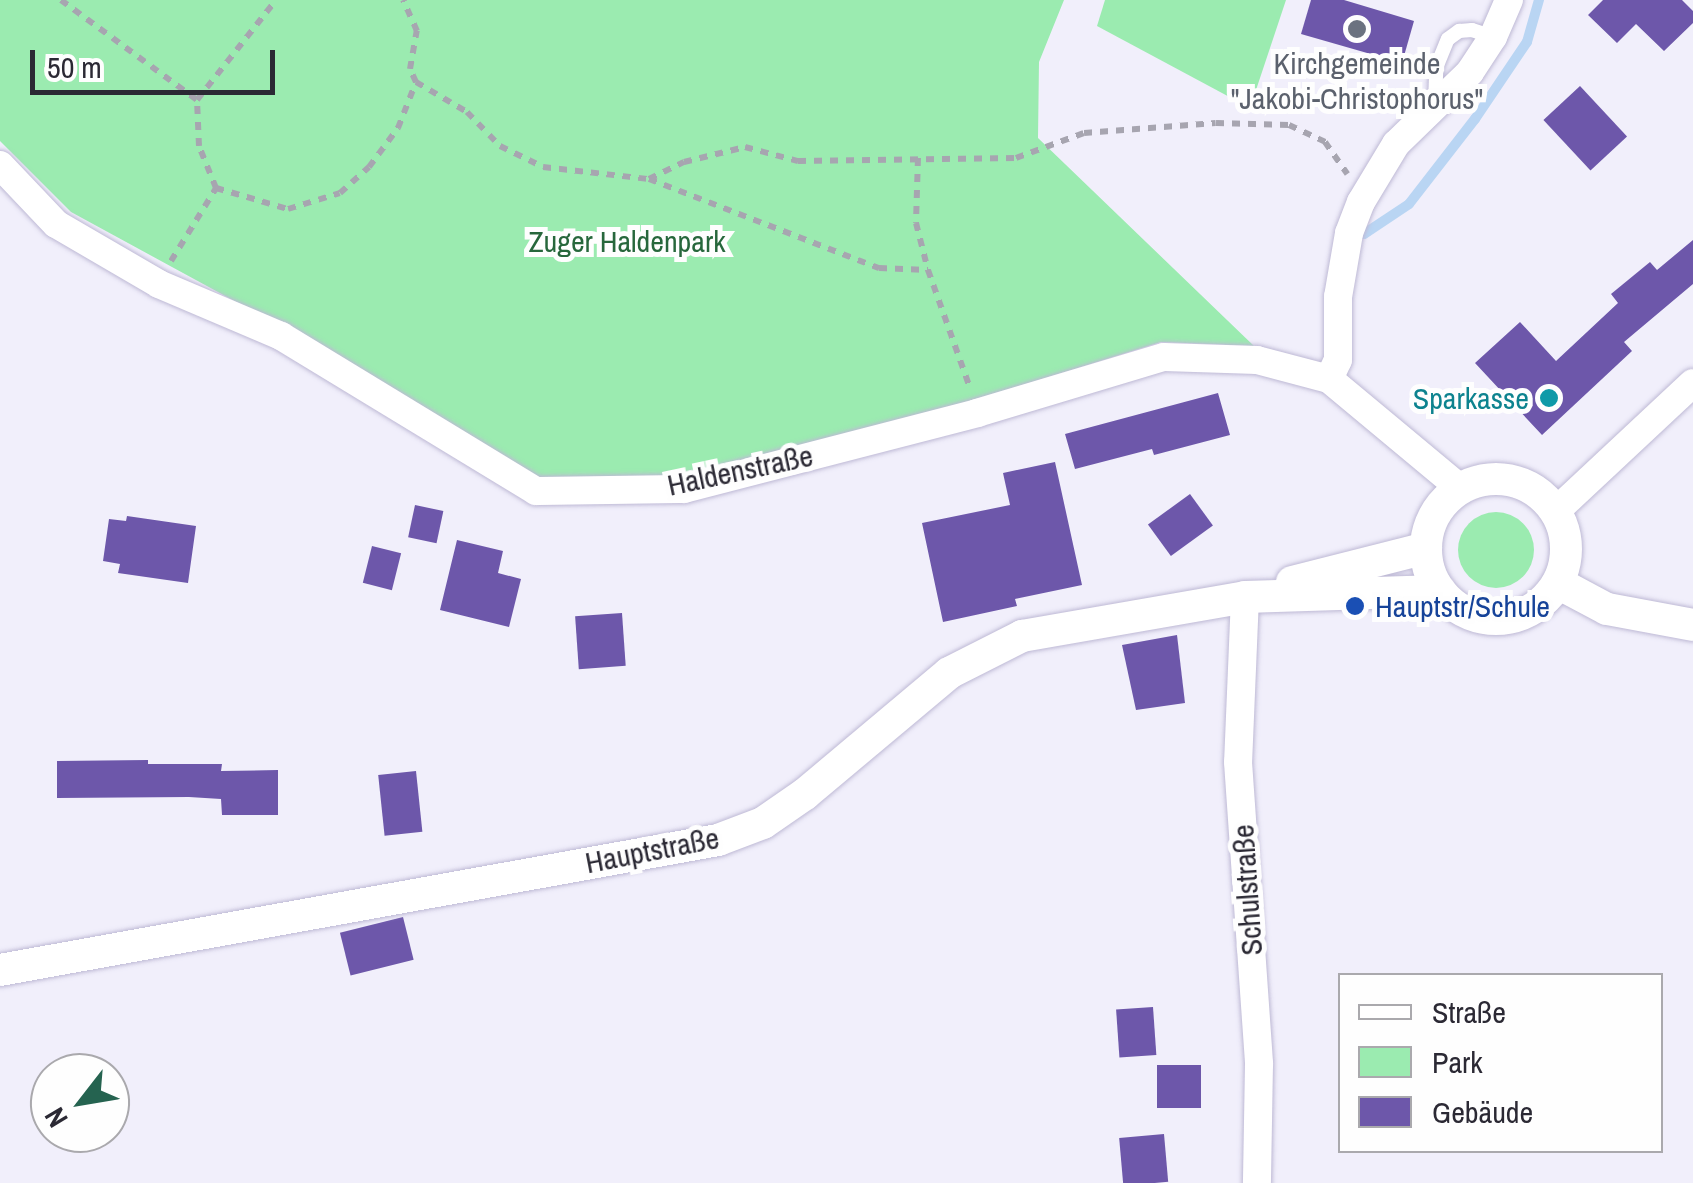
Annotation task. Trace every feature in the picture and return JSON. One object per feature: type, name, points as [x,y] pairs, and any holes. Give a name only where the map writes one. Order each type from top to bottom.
[{"type":"street","points":[[1329,379],[1338,360],[1338,297],[1348,233],[1361,202],[1396,144],[1470,72],[1494,37],[1509,0]]},
{"type":"street","name":"Haldenstraße","points":[[0,165],[56,224],[159,284],[281,336],[536,491],[684,488],[978,413],[1164,358],[1257,360],[1329,379],[1460,488]]},
{"type":"street","points":[[1556,512],[1693,383]]},
{"type":"street","points":[[1487,479],[1516,481],[1535,490],[1556,512],[1567,550],[1558,583],[1529,612],[1496,620],[1468,614],[1440,591],[1429,568],[1426,548],[1437,512],[1460,488],[1487,479]]},
{"type":"street","name":"Hauptstraße","points":[[0,970],[718,840],[763,822],[805,794],[950,673],[1022,636],[1245,597],[1333,570],[1426,548]]},
{"type":"street","points":[[1558,583],[1607,609],[1693,626]]},
{"type":"street","name":"Hauptstraße","points":[[1245,597],[1440,591]]},
{"type":"street","name":"Schulstraße","points":[[1245,597],[1238,762],[1259,1064],[1256,1183]]},
{"type":"path","points":[[61,0],[197,100]]},
{"type":"path","points":[[216,188],[198,146],[197,100],[276,0]]},
{"type":"path","points":[[403,0],[417,31],[410,69],[416,82],[468,112],[500,146],[544,167],[649,179],[879,268],[928,270]]},
{"type":"path","points":[[216,188],[288,209],[340,192],[369,167],[398,128],[416,82]]},
{"type":"path","points":[[649,179],[684,162],[745,147],[798,161],[1016,158],[1084,133],[1216,123],[1289,125],[1326,142],[1361,202]]},
{"type":"path","points":[[918,157],[916,223],[928,270],[978,413]]},
{"type":"path","points":[[159,284],[216,188]]},
{"type":"green space","name":"Zuger Haldenpark","points":[[0,0],[1064,0],[1039,62],[1038,138],[1254,346],[1161,342],[975,400],[686,479],[537,481],[284,328],[71,212],[0,141]]},
{"type":"green space","points":[[1105,0],[1286,0],[1250,108],[1097,26]]},
{"type":"green space","points":[[1496,512],[1523,523],[1534,550],[1523,577],[1496,588],[1469,577],[1458,550],[1469,523]]},
{"type":"building","name":"Kirchgemeinde \"Jakobi-Christophorus\"","points":[[1311,0],[1344,0],[1414,21],[1402,63],[1301,34]]},
{"type":"building","points":[[1603,0],[1682,0],[1693,11],[1693,23],[1664,51],[1636,24],[1617,43],[1588,15]]},
{"type":"building","points":[[1580,86],[1627,136],[1590,171],[1543,120]]},
{"type":"building","points":[[1693,240],[1693,284],[1624,342],[1632,351],[1542,435],[1475,363],[1520,322],[1556,361],[1618,303],[1611,294],[1650,262],[1657,270]]},
{"type":"building","points":[[1218,393],[1230,435],[1154,455],[1152,449],[1075,469],[1065,434]]},
{"type":"building","points":[[1055,462],[1082,585],[1015,599],[1017,606],[943,622],[922,523],[1010,505],[1003,473]]},
{"type":"building","points":[[1190,494],[1213,526],[1171,556],[1148,525]]},
{"type":"building","points":[[415,505],[443,511],[437,543],[408,537]]},
{"type":"building","points":[[127,516],[196,526],[188,583],[118,573],[120,564],[103,561],[109,519],[126,521]]},
{"type":"building","points":[[457,540],[503,551],[498,573],[521,579],[509,627],[440,610]]},
{"type":"building","points":[[372,546],[401,553],[392,590],[363,583]]},
{"type":"building","points":[[622,613],[626,666],[579,669],[575,616]]},
{"type":"building","points":[[1177,635],[1185,703],[1136,710],[1122,645]]},
{"type":"building","points":[[148,760],[148,764],[222,764],[221,771],[278,770],[278,815],[222,815],[221,799],[57,798],[57,761]]},
{"type":"building","points":[[416,771],[422,832],[385,836],[378,775]]},
{"type":"building","points":[[403,917],[414,960],[351,975],[340,933]]},
{"type":"building","points":[[1153,1007],[1156,1055],[1119,1057],[1116,1010]]},
{"type":"building","points":[[1157,1065],[1201,1065],[1201,1108],[1157,1108]]},
{"type":"building","points":[[1164,1134],[1168,1182],[1123,1183],[1119,1138]]},
{"type":"waterway","points":[[1364,234],[1409,204],[1475,119],[1527,42],[1539,0]]},
{"type":"place","name":"Kirchgemeinde \"Jakobi-Christophorus\"","points":[[1357,29]]},
{"type":"place","name":"Sparkasse","points":[[1549,398]]},
{"type":"place","name":"Hauptstr/Schule","points":[[1355,606]]}]
